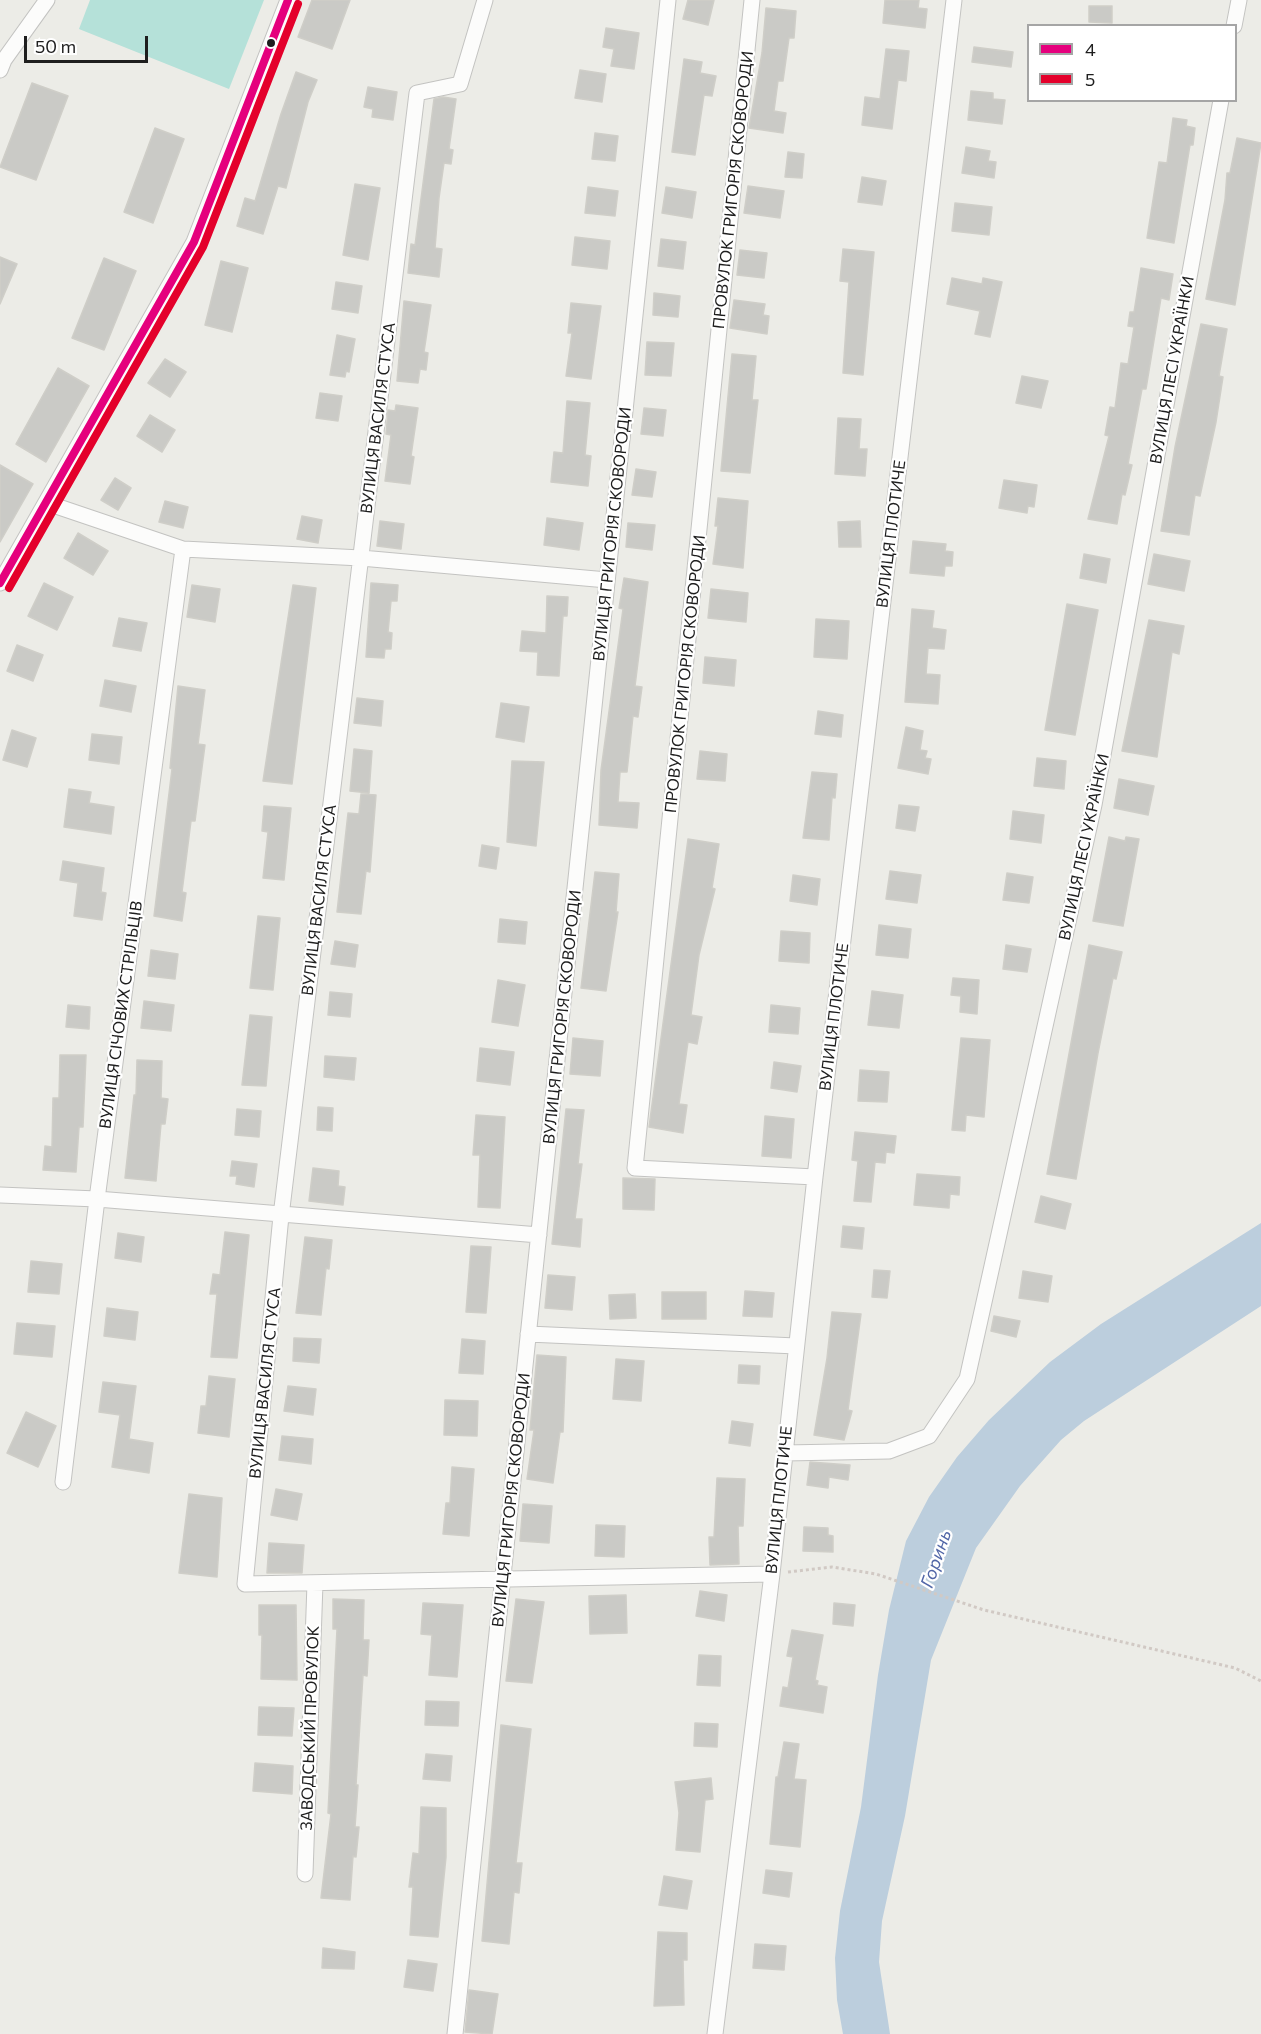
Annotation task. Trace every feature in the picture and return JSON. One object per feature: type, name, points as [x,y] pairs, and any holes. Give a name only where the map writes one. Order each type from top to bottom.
[{"type":"street","points":[[0,70],[4,60],[47,0]]},
{"type":"street","points":[[0,583],[194,242],[288,0]]},
{"type":"street","name":"ВУЛИЦЯ ВАСИЛЯ СТУСА","points":[[485,0],[460,84],[417,93],[281,1216],[245,1584],[772,1574]]},
{"type":"street","name":"ВУЛИЦЯ ГРИГОРІЯ СКОВОРОДИ","points":[[455,2034],[668,0]]},
{"type":"street","name":"ПРОВУЛОК ГРИГОРІЯ СКОВОРОДИ","points":[[752,0],[635,1168],[815,1177]]},
{"type":"street","name":"ВУЛИЦЯ ПЛОТИЧЕ","points":[[715,2034],[772,1574],[815,1177],[954,0]]},
{"type":"street","points":[[1234,24],[1239,0]]},
{"type":"street","name":"ВУЛИЦЯ ЛЕСІ УКРАЇНКИ","points":[[785,1453],[890,1451],[929,1436],[967,1378],[1094,805],[1221,102]]},
{"type":"street","points":[[47,503],[183,549],[361,558],[607,580]]},
{"type":"street","name":"ВУЛИЦЯ СІЧОВИХ СТРІЛЬЦІВ","points":[[63,1482],[97,1199],[183,549]]},
{"type":"street","points":[[0,1195],[97,1199],[281,1216],[539,1235]]},
{"type":"street","points":[[528,1334],[796,1346]]},
{"type":"street","name":"ЗАВОДСЬКИЙ ПРОВУЛОК","points":[[305,1874],[315,1583]]},
{"type":"path","points":[[772,1574],[832,1567],[876,1574],[984,1610],[1234,1668],[1261,1681]]},
{"type":"shaded area","points":[[90,0],[264,0],[229,89],[79,29]]},
{"type":"water","name":"Горинь","points":[[1261,1223],[1261,1306],[1084,1421],[1061,1440],[1020,1486],[976,1548],[931,1660],[905,1816],[882,1921],[879,1962],[890,2034],[843,2034],[837,2000],[835,1958],[840,1911],[861,1807],[889,1610],[906,1541],[929,1497],[957,1457],[989,1420],[1050,1362],[1101,1324]]},
{"type":"building","points":[[312,0],[350,0],[332,49],[298,37]]},
{"type":"building","points":[[688,0],[714,0],[708,25],[683,19]]},
{"type":"building","points":[[885,0],[919,0],[918,8],[927,9],[925,28],[883,23]]},
{"type":"building","points":[[1089,6],[1112,6],[1112,23],[1089,22]]},
{"type":"building","points":[[766,8],[796,11],[794,38],[789,38],[783,81],[778,81],[774,111],[786,113],[783,133],[749,128],[762,53]]},
{"type":"building","points":[[606,28],[639,33],[634,69],[611,66],[614,49],[603,47]]},
{"type":"building","points":[[974,47],[1013,52],[1011,67],[972,62]]},
{"type":"building","points":[[886,49],[909,51],[906,81],[898,80],[892,129],[862,125],[865,97],[880,99]]},
{"type":"building","points":[[684,59],[702,62],[700,73],[716,76],[712,96],[704,95],[695,155],[672,152]]},
{"type":"building","points":[[580,70],[606,74],[602,102],[575,98]]},
{"type":"building","points":[[296,72],[317,80],[308,102],[286,188],[278,186],[263,234],[237,226],[245,198],[255,201]]},
{"type":"building","points":[[32,83],[68,96],[36,180],[0,167]]},
{"type":"building","points":[[368,87],[397,92],[393,120],[372,117],[373,109],[364,107]]},
{"type":"building","points":[[971,91],[993,93],[993,99],[1005,100],[1002,124],[968,120]]},
{"type":"building","points":[[443,97],[456,99],[449,149],[453,150],[451,164],[444,163],[439,198],[435,248],[442,249],[439,277],[408,273],[411,244],[415,245],[434,99]]},
{"type":"building","points":[[1173,118],[1187,120],[1186,126],[1195,128],[1193,145],[1190,145],[1174,243],[1147,238],[1159,162],[1167,163]]},
{"type":"building","points":[[155,128],[184,139],[153,223],[124,212]]},
{"type":"building","points":[[595,133],[618,136],[615,161],[592,159]]},
{"type":"building","points":[[1237,138],[1261,143],[1235,305],[1206,299],[1225,200],[1227,173],[1230,173]]},
{"type":"building","points":[[966,147],[990,151],[988,161],[996,162],[994,178],[962,173]]},
{"type":"building","points":[[788,152],[804,154],[802,178],[785,177]]},
{"type":"building","points":[[862,177],[886,181],[882,205],[858,202]]},
{"type":"building","points":[[355,184],[380,188],[368,260],[343,255]]},
{"type":"building","points":[[748,186],[784,191],[780,218],[744,213]]},
{"type":"building","points":[[588,187],[618,191],[615,216],[585,213]]},
{"type":"building","points":[[666,187],[696,192],[692,218],[662,213]]},
{"type":"building","points":[[955,203],[992,207],[989,235],[952,231]]},
{"type":"building","points":[[575,237],[610,241],[607,269],[572,265]]},
{"type":"building","points":[[661,239],[686,242],[683,269],[658,266]]},
{"type":"building","points":[[843,249],[874,252],[863,375],[843,373],[849,282],[840,281]]},
{"type":"building","points":[[740,250],[767,253],[764,278],[737,275]]},
{"type":"building","points":[[0,257],[17,264],[0,304]]},
{"type":"building","points":[[104,258],[136,271],[104,350],[72,338]]},
{"type":"building","points":[[221,261],[248,268],[232,332],[205,325]]},
{"type":"building","points":[[1141,268],[1173,274],[1169,300],[1161,298],[1146,389],[1142,389],[1128,464],[1132,465],[1125,495],[1122,494],[1117,524],[1088,519],[1109,436],[1105,435],[1110,407],[1115,408],[1121,363],[1128,364],[1134,327],[1128,326],[1130,312],[1134,312]]},
{"type":"building","points":[[952,278],[982,284],[983,278],[1002,282],[990,337],[975,334],[980,311],[947,304]]},
{"type":"building","points":[[336,282],[362,286],[358,313],[332,309]]},
{"type":"building","points":[[654,293],[680,296],[678,317],[653,315]]},
{"type":"building","points":[[734,300],[765,304],[763,315],[769,316],[767,334],[730,328]]},
{"type":"building","points":[[404,301],[431,305],[424,352],[428,353],[426,370],[420,369],[418,383],[397,381]]},
{"type":"building","points":[[571,303],[601,306],[591,379],[566,376],[572,333],[568,333]]},
{"type":"building","points":[[1201,324],[1227,329],[1219,376],[1223,377],[1216,422],[1200,496],[1195,495],[1189,535],[1161,531],[1175,447]]},
{"type":"building","points":[[337,335],[355,339],[349,372],[346,371],[345,377],[330,375]]},
{"type":"building","points":[[647,342],[674,343],[671,376],[645,375]]},
{"type":"building","points":[[732,354],[756,356],[752,400],[758,400],[750,473],[721,471]]},
{"type":"building","points":[[165,359],[186,372],[170,397],[148,383]]},
{"type":"building","points":[[58,368],[89,386],[46,462],[16,444]]},
{"type":"building","points":[[1022,376],[1048,381],[1041,408],[1016,403]]},
{"type":"building","points":[[320,393],[342,396],[338,421],[316,418]]},
{"type":"building","points":[[567,401],[590,403],[585,455],[591,456],[588,486],[551,482],[554,452],[563,453]]},
{"type":"building","points":[[396,405],[418,408],[411,456],[414,457],[410,484],[385,481],[391,435],[386,434],[388,410],[395,411]]},
{"type":"building","points":[[644,408],[666,410],[663,436],[641,434]]},
{"type":"building","points":[[150,415],[175,430],[162,452],[137,436]]},
{"type":"building","points":[[838,418],[861,419],[859,449],[867,449],[865,476],[835,474]]},
{"type":"building","points":[[0,465],[33,484],[0,542]]},
{"type":"building","points":[[636,469],[656,472],[652,497],[632,495]]},
{"type":"building","points":[[115,478],[131,488],[118,510],[101,500]]},
{"type":"building","points":[[1004,480],[1037,485],[1034,507],[1028,506],[1027,513],[999,508]]},
{"type":"building","points":[[718,498],[748,501],[743,568],[713,564],[718,526],[715,526]]},
{"type":"building","points":[[165,501],[188,507],[183,528],[159,522]]},
{"type":"building","points":[[302,516],[322,520],[318,543],[297,539]]},
{"type":"building","points":[[547,518],[583,523],[579,550],[544,545]]},
{"type":"building","points":[[380,521],[404,524],[401,549],[377,546]]},
{"type":"building","points":[[860,521],[861,547],[839,547],[838,522]]},
{"type":"building","points":[[628,523],[655,525],[652,550],[626,547]]},
{"type":"building","points":[[78,533],[108,551],[93,575],[64,558]]},
{"type":"building","points":[[913,541],[946,544],[945,551],[953,552],[952,566],[945,566],[944,576],[910,573]]},
{"type":"building","points":[[1084,554],[1110,559],[1106,583],[1080,578]]},
{"type":"building","points":[[1154,554],[1190,561],[1184,591],[1148,584]]},
{"type":"building","points":[[624,578],[648,582],[635,686],[642,687],[638,717],[633,716],[627,772],[620,772],[618,802],[639,803],[637,828],[599,825],[601,770],[623,609],[619,608]]},
{"type":"building","points":[[44,583],[73,597],[57,630],[28,616]]},
{"type":"building","points":[[371,583],[398,585],[397,601],[391,601],[388,632],[392,633],[391,649],[385,649],[384,658],[366,657]]},
{"type":"building","points":[[192,585],[220,589],[215,622],[187,617]]},
{"type":"building","points":[[293,585],[316,588],[292,784],[263,781]]},
{"type":"building","points":[[711,589],[748,593],[746,622],[708,618]]},
{"type":"building","points":[[547,596],[568,597],[567,616],[563,616],[559,676],[537,675],[538,652],[520,651],[522,631],[546,633]]},
{"type":"building","points":[[1067,604],[1098,610],[1075,735],[1045,730]]},
{"type":"building","points":[[912,609],[934,611],[932,628],[946,630],[944,649],[928,648],[926,674],[940,675],[938,704],[905,702]]},
{"type":"building","points":[[119,618],[147,623],[141,651],[113,646]]},
{"type":"building","points":[[816,619],[849,621],[847,659],[814,657]]},
{"type":"building","points":[[1149,620],[1184,626],[1179,654],[1172,652],[1157,757],[1122,751]]},
{"type":"building","points":[[17,645],[43,655],[33,681],[7,671]]},
{"type":"building","points":[[705,657],[736,660],[734,686],[703,683]]},
{"type":"building","points":[[105,680],[136,686],[131,712],[100,706]]},
{"type":"building","points":[[178,686],[205,690],[198,744],[205,745],[195,821],[191,821],[182,892],[186,893],[182,921],[154,916],[172,769],[170,768]]},
{"type":"building","points":[[357,698],[383,701],[381,726],[354,723]]},
{"type":"building","points":[[501,703],[529,707],[524,742],[496,737]]},
{"type":"building","points":[[818,711],[843,715],[841,737],[815,734]]},
{"type":"building","points":[[906,727],[923,731],[920,750],[927,751],[925,758],[931,759],[928,774],[898,768]]},
{"type":"building","points":[[12,730],[36,738],[27,767],[3,760]]},
{"type":"building","points":[[92,734],[122,737],[119,764],[89,760]]},
{"type":"building","points":[[354,749],[372,751],[369,793],[350,791]]},
{"type":"building","points":[[700,751],[727,754],[725,781],[697,779]]},
{"type":"building","points":[[1037,758],[1066,761],[1064,789],[1034,786]]},
{"type":"building","points":[[512,761],[544,762],[536,846],[507,842]]},
{"type":"building","points":[[812,772],[837,774],[835,798],[832,797],[829,840],[803,838]]},
{"type":"building","points":[[1119,779],[1154,786],[1148,815],[1114,808]]},
{"type":"building","points":[[69,789],[91,792],[89,803],[114,807],[111,834],[64,827]]},
{"type":"building","points":[[361,794],[376,795],[370,872],[366,871],[361,914],[337,912],[348,813],[359,814]]},
{"type":"building","points":[[899,805],[919,807],[915,831],[896,828]]},
{"type":"building","points":[[264,806],[291,808],[284,880],[263,878],[268,832],[262,831]]},
{"type":"building","points":[[1013,811],[1044,815],[1041,843],[1010,839]]},
{"type":"building","points":[[1109,837],[1125,841],[1126,837],[1139,839],[1123,926],[1093,921]]},
{"type":"building","points":[[688,839],[719,844],[712,888],[715,889],[699,955],[691,1015],[702,1017],[697,1044],[688,1042],[679,1104],[687,1105],[683,1133],[649,1127]]},
{"type":"building","points":[[482,845],[499,848],[496,869],[479,866]]},
{"type":"building","points":[[63,861],[104,868],[101,892],[106,893],[102,920],[74,916],[78,883],[60,880]]},
{"type":"building","points":[[890,871],[921,875],[917,903],[886,899]]},
{"type":"building","points":[[595,872],[619,874],[616,912],[618,912],[606,991],[581,988]]},
{"type":"building","points":[[1007,873],[1033,877],[1029,903],[1003,900]]},
{"type":"building","points":[[793,875],[820,879],[817,905],[790,901]]},
{"type":"building","points":[[258,916],[280,918],[273,990],[250,988]]},
{"type":"building","points":[[500,919],[527,922],[525,944],[498,942]]},
{"type":"building","points":[[879,925],[911,929],[908,958],[876,955]]},
{"type":"building","points":[[781,931],[810,933],[809,963],[779,961]]},
{"type":"building","points":[[335,941],[358,945],[355,967],[331,964]]},
{"type":"building","points":[[1006,945],[1031,949],[1027,972],[1003,969]]},
{"type":"building","points":[[1089,945],[1122,952],[1116,979],[1113,978],[1076,1179],[1047,1174]]},
{"type":"building","points":[[151,950],[178,954],[175,979],[148,976]]},
{"type":"building","points":[[953,978],[979,980],[977,1014],[960,1012],[961,996],[951,995]]},
{"type":"building","points":[[498,980],[525,985],[518,1026],[492,1022]]},
{"type":"building","points":[[872,991],[903,995],[899,1028],[868,1025]]},
{"type":"building","points":[[330,992],[352,994],[350,1017],[328,1015]]},
{"type":"building","points":[[144,1001],[174,1005],[171,1031],[141,1028]]},
{"type":"building","points":[[68,1005],[90,1007],[89,1029],[66,1027]]},
{"type":"building","points":[[771,1005],[800,1008],[798,1034],[769,1032]]},
{"type":"building","points":[[250,1015],[272,1017],[266,1086],[242,1085]]},
{"type":"building","points":[[573,1038],[603,1041],[600,1076],[570,1074]]},
{"type":"building","points":[[961,1038],[990,1040],[984,1117],[966,1115],[965,1131],[952,1130]]},
{"type":"building","points":[[480,1048],[514,1052],[510,1085],[477,1081]]},
{"type":"building","points":[[60,1055],[86,1055],[83,1127],[79,1127],[76,1172],[43,1170],[45,1146],[52,1147],[53,1098],[59,1098]]},
{"type":"building","points":[[325,1056],[356,1058],[354,1080],[324,1077]]},
{"type":"building","points":[[137,1060],[162,1061],[161,1098],[168,1099],[165,1124],[161,1124],[156,1181],[125,1178],[134,1095],[136,1095]]},
{"type":"building","points":[[774,1062],[801,1066],[797,1092],[771,1088]]},
{"type":"building","points":[[860,1070],[889,1072],[887,1102],[858,1101]]},
{"type":"building","points":[[318,1107],[333,1108],[332,1131],[317,1130]]},
{"type":"building","points":[[237,1109],[261,1111],[259,1137],[235,1135]]},
{"type":"building","points":[[566,1109],[584,1110],[578,1164],[582,1164],[575,1219],[582,1219],[580,1247],[552,1244]]},
{"type":"building","points":[[476,1115],[505,1117],[500,1208],[478,1207],[480,1155],[473,1155]]},
{"type":"building","points":[[765,1116],[794,1119],[791,1158],[762,1156]]},
{"type":"building","points":[[855,1132],[896,1136],[894,1153],[886,1152],[885,1163],[875,1162],[871,1202],[854,1201],[858,1161],[852,1160]]},
{"type":"building","points":[[232,1161],[257,1164],[254,1187],[236,1184],[237,1176],[230,1176]]},
{"type":"building","points":[[313,1168],[339,1171],[338,1186],[345,1187],[343,1205],[309,1201]]},
{"type":"building","points":[[917,1174],[960,1177],[959,1195],[950,1194],[949,1208],[914,1205]]},
{"type":"building","points":[[623,1178],[655,1179],[654,1210],[623,1209]]},
{"type":"building","points":[[1041,1196],[1071,1204],[1065,1229],[1035,1222]]},
{"type":"building","points":[[843,1226],[864,1228],[862,1249],[841,1247]]},
{"type":"building","points":[[225,1232],[249,1235],[237,1358],[211,1357],[217,1294],[210,1294],[213,1274],[220,1275]]},
{"type":"building","points":[[118,1233],[144,1237],[141,1262],[115,1258]]},
{"type":"building","points":[[305,1237],[332,1240],[329,1269],[326,1268],[321,1315],[296,1313]]},
{"type":"building","points":[[471,1246],[491,1247],[486,1313],[466,1312]]},
{"type":"building","points":[[31,1261],[62,1264],[59,1294],[28,1292]]},
{"type":"building","points":[[874,1270],[890,1271],[887,1298],[872,1297]]},
{"type":"building","points":[[1023,1271],[1052,1276],[1048,1302],[1019,1298]]},
{"type":"building","points":[[548,1275],[575,1277],[572,1310],[545,1308]]},
{"type":"building","points":[[745,1291],[774,1293],[772,1317],[743,1316]]},
{"type":"building","points":[[662,1292],[706,1292],[706,1319],[662,1319]]},
{"type":"building","points":[[635,1294],[636,1318],[610,1319],[609,1295]]},
{"type":"building","points":[[107,1308],[138,1312],[135,1340],[104,1336]]},
{"type":"building","points":[[832,1312],[861,1314],[848,1410],[852,1411],[844,1440],[814,1435]]},
{"type":"building","points":[[994,1316],[1020,1321],[1016,1337],[991,1331]]},
{"type":"building","points":[[17,1323],[55,1326],[52,1357],[14,1354]]},
{"type":"building","points":[[294,1338],[321,1339],[319,1363],[293,1361]]},
{"type":"building","points":[[462,1339],[485,1341],[483,1374],[459,1373]]},
{"type":"building","points":[[537,1355],[566,1357],[563,1432],[560,1432],[553,1483],[527,1479],[534,1430],[530,1430]]},
{"type":"building","points":[[616,1359],[644,1361],[641,1401],[613,1399]]},
{"type":"building","points":[[739,1365],[760,1366],[759,1384],[738,1383]]},
{"type":"building","points":[[209,1376],[235,1379],[229,1437],[198,1433],[201,1406],[206,1406]]},
{"type":"building","points":[[103,1382],[136,1386],[129,1439],[153,1443],[149,1473],[112,1467],[120,1415],[99,1412]]},
{"type":"building","points":[[288,1386],[316,1389],[313,1415],[284,1411]]},
{"type":"building","points":[[445,1400],[478,1401],[477,1436],[444,1435]]},
{"type":"building","points":[[26,1412],[56,1426],[38,1467],[7,1453]]},
{"type":"building","points":[[732,1421],[753,1424],[750,1446],[729,1443]]},
{"type":"building","points":[[282,1436],[313,1439],[311,1464],[279,1460]]},
{"type":"building","points":[[810,1462],[850,1465],[848,1480],[829,1477],[828,1488],[807,1485]]},
{"type":"building","points":[[452,1467],[474,1469],[469,1536],[443,1534],[446,1503],[450,1503]]},
{"type":"building","points":[[717,1478],[745,1479],[743,1526],[738,1526],[739,1564],[710,1565],[709,1537],[714,1537]]},
{"type":"building","points":[[276,1489],[302,1494],[297,1520],[271,1515]]},
{"type":"building","points":[[189,1494],[222,1498],[217,1577],[179,1573]]},
{"type":"building","points":[[523,1504],[552,1506],[549,1543],[520,1541]]},
{"type":"building","points":[[596,1525],[625,1526],[624,1557],[595,1556]]},
{"type":"building","points":[[804,1527],[828,1528],[828,1535],[833,1536],[833,1552],[803,1551]]},
{"type":"building","points":[[269,1543],[304,1545],[302,1573],[267,1573]]},
{"type":"building","points":[[700,1591],[727,1595],[724,1621],[696,1616]]},
{"type":"building","points":[[626,1595],[627,1633],[590,1634],[589,1596]]},
{"type":"building","points":[[333,1599],[364,1600],[363,1640],[369,1640],[367,1676],[363,1675],[356,1785],[358,1785],[355,1827],[359,1827],[356,1857],[353,1856],[350,1900],[321,1898],[331,1814],[328,1813],[337,1629],[333,1629]]},
{"type":"building","points":[[516,1599],[544,1602],[532,1683],[506,1681]]},
{"type":"building","points":[[423,1603],[463,1605],[457,1677],[429,1675],[432,1635],[421,1634]]},
{"type":"building","points":[[834,1603],[855,1605],[853,1626],[833,1624]]},
{"type":"building","points":[[259,1605],[296,1605],[297,1680],[261,1679],[262,1635],[259,1635]]},
{"type":"building","points":[[792,1630],[823,1635],[815,1680],[818,1681],[817,1685],[827,1687],[823,1713],[780,1706],[783,1687],[788,1688],[793,1657],[787,1656]]},
{"type":"building","points":[[699,1655],[721,1656],[720,1686],[697,1685]]},
{"type":"building","points":[[426,1701],[459,1702],[458,1726],[425,1725]]},
{"type":"building","points":[[259,1707],[294,1708],[292,1736],[258,1735]]},
{"type":"building","points":[[695,1723],[718,1724],[717,1747],[694,1746]]},
{"type":"building","points":[[501,1725],[531,1729],[516,1863],[522,1863],[519,1893],[514,1892],[509,1944],[482,1941]]},
{"type":"building","points":[[784,1742],[799,1744],[794,1779],[806,1780],[800,1847],[770,1844],[776,1777],[778,1777]]},
{"type":"building","points":[[426,1754],[452,1756],[450,1781],[423,1779]]},
{"type":"building","points":[[255,1763],[293,1766],[292,1794],[253,1791]]},
{"type":"building","points":[[711,1778],[713,1799],[705,1800],[700,1852],[676,1850],[679,1813],[675,1782]]},
{"type":"building","points":[[421,1807],[446,1808],[446,1857],[438,1937],[410,1935],[413,1887],[409,1887],[413,1853],[419,1854]]},
{"type":"building","points":[[766,1870],[792,1873],[789,1897],[763,1893]]},
{"type":"building","points":[[664,1876],[692,1881],[687,1909],[659,1905]]},
{"type":"building","points":[[658,1932],[687,1933],[687,1960],[683,1960],[684,2005],[654,2006]]},
{"type":"building","points":[[755,1944],[786,1946],[784,1970],[753,1968]]},
{"type":"building","points":[[323,1948],[355,1952],[354,1969],[322,1968]]},
{"type":"building","points":[[408,1960],[437,1964],[433,1991],[404,1987]]},
{"type":"building","points":[[469,1990],[498,1994],[492,2034],[465,2032]]},
{"type":"transit line","name":"4","points":[[0,583],[194,242],[288,0]]},
{"type":"transit line","name":"5","points":[[9,588],[203,247],[298,4]]}]
